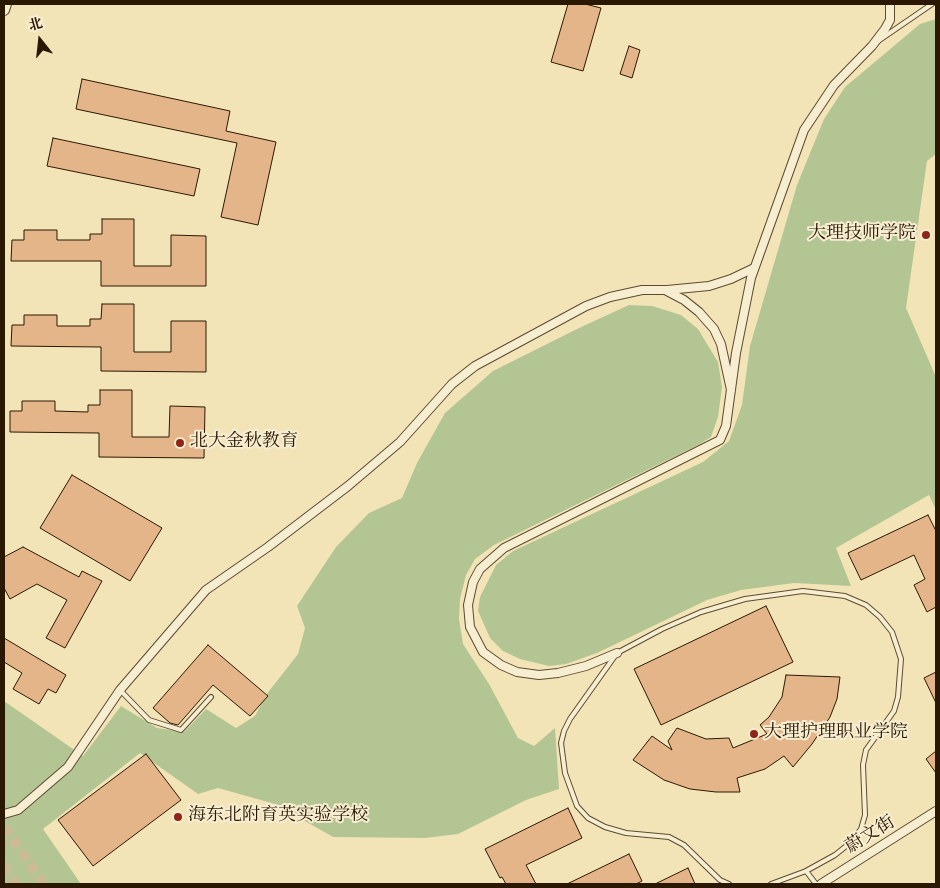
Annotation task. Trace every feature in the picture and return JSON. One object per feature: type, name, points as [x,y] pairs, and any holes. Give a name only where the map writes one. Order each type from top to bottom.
[{"type":"street","points":[[4,10],[6,4]]},
{"type":"street","points":[[618,652],[586,666],[548,674],[517,672],[501,665],[483,652],[470,627],[468,605],[473,582],[480,569],[504,548],[720,440],[726,426],[740,328],[754,268],[804,130],[834,84],[872,46],[890,20],[890,4]]},
{"type":"street","points":[[4,814],[18,810],[68,767],[120,690],[206,590],[268,547],[348,486],[400,442],[452,384],[475,366],[586,306],[610,296],[642,290],[708,286],[731,279],[754,268]]},
{"type":"street","points":[[665,290],[684,300],[699,312],[714,330],[721,344],[731,390]]},
{"type":"street","name":"蔚文街","points":[[821,884],[936,811]]},
{"type":"lane","points":[[872,46],[932,4]]},
{"type":"lane","points":[[729,884],[720,880],[684,845],[669,837],[626,833],[588,818],[577,806],[565,773],[561,743],[570,719],[618,652],[702,612],[745,599],[803,592],[846,596],[866,605],[880,617],[892,632],[898,645],[901,659],[900,685],[894,711],[866,750],[863,764],[865,814],[861,829],[850,843],[835,855],[806,871],[771,884]]},
{"type":"lane","points":[[120,690],[149,720],[181,730],[211,697]]},
{"type":"lane","points":[[806,871],[816,884]]},
{"type":"green space","points":[[936,19],[936,154],[927,161],[906,308],[936,377],[936,510],[929,495],[836,548],[851,586],[794,583],[741,590],[707,600],[597,653],[566,664],[549,666],[520,659],[503,651],[490,638],[478,611],[480,597],[496,565],[513,551],[703,462],[729,441],[742,405],[750,346],[797,185],[824,119],[845,87],[920,24]]},
{"type":"green space","points":[[629,305],[652,306],[681,315],[698,329],[718,362],[722,387],[718,417],[711,437],[494,545],[475,559],[466,575],[460,599],[459,619],[463,644],[489,684],[518,738],[534,746],[555,728],[559,789],[526,800],[458,834],[425,838],[333,837],[275,804],[218,788],[198,794],[140,753],[43,829],[81,884],[4,884],[4,701],[83,756],[121,706],[157,728],[184,732],[206,709],[236,728],[255,716],[266,695],[298,654],[305,628],[297,606],[336,547],[369,513],[402,498],[417,463],[445,413],[493,371]]},
{"type":"building","points":[[568,4],[585,4],[601,8],[583,71],[551,62]]},
{"type":"building","points":[[629,46],[640,50],[632,78],[620,74]]},
{"type":"building","points":[[82,79],[230,111],[226,131],[276,142],[258,225],[221,217],[237,143],[76,109]]},
{"type":"building","points":[[53,138],[200,169],[194,196],[47,166]]},
{"type":"building","points":[[102,219],[134,219],[134,266],[171,266],[171,235],[206,236],[206,286],[101,286],[101,261],[11,261],[12,240],[24,240],[24,230],[57,230],[57,240],[90,240],[90,234],[102,234]]},
{"type":"building","points":[[102,304],[134,304],[134,352],[171,352],[171,321],[206,321],[206,372],[101,371],[101,347],[11,346],[12,325],[24,325],[24,315],[57,315],[57,326],[90,326],[90,319],[101,319]]},
{"type":"building","points":[[100,390],[132,390],[132,437],[169,437],[170,406],[205,407],[204,458],[99,457],[99,433],[10,432],[10,411],[22,411],[22,401],[55,401],[55,411],[88,412],[88,405],[100,405]]},
{"type":"building","points":[[72,475],[162,528],[130,581],[40,528]]},
{"type":"building","points":[[928,515],[936,531],[936,607],[927,612],[914,585],[925,579],[914,555],[861,580],[848,553]]},
{"type":"building","points":[[23,547],[79,577],[82,571],[102,581],[65,648],[46,638],[67,600],[37,584],[10,599],[4,588],[4,557]]},
{"type":"building","points":[[766,606],[793,662],[661,725],[634,669]]},
{"type":"building","points":[[4,638],[66,675],[56,693],[48,689],[39,704],[13,689],[22,673],[4,662]]},
{"type":"building","points":[[208,645],[268,696],[250,716],[213,685],[178,725],[170,723],[153,708]]},
{"type":"building","points":[[936,672],[936,703],[924,678]]},
{"type":"building","points":[[786,675],[840,677],[837,699],[830,717],[812,744],[793,767],[784,756],[765,769],[737,778],[740,792],[716,792],[690,789],[664,780],[633,760],[652,736],[672,750],[668,741],[677,728],[706,739],[729,738],[733,748],[767,734],[760,725],[769,717],[782,697]]},
{"type":"building","points":[[936,751],[936,773],[926,759]]},
{"type":"building","points":[[146,754],[181,800],[93,866],[58,820]]},
{"type":"building","points":[[568,808],[582,838],[526,865],[536,884],[506,884],[502,877],[500,878],[485,849]]},
{"type":"building","points":[[629,854],[642,881],[636,884],[567,884]]},
{"type":"building","points":[[688,868],[695,884],[655,884]]},
{"type":"tunnel","points":[[4,827],[44,884]]},
{"type":"tunnel","points":[[4,865],[16,884]]},
{"type":"place","name":"大理技师学院","points":[[926,235]]},
{"type":"place","name":"北大金秋教育","points":[[180,443]]},
{"type":"place","name":"大理护理职业学院","points":[[754,734]]},
{"type":"place","name":"海东北附育英实验学校","points":[[178,817]]}]
